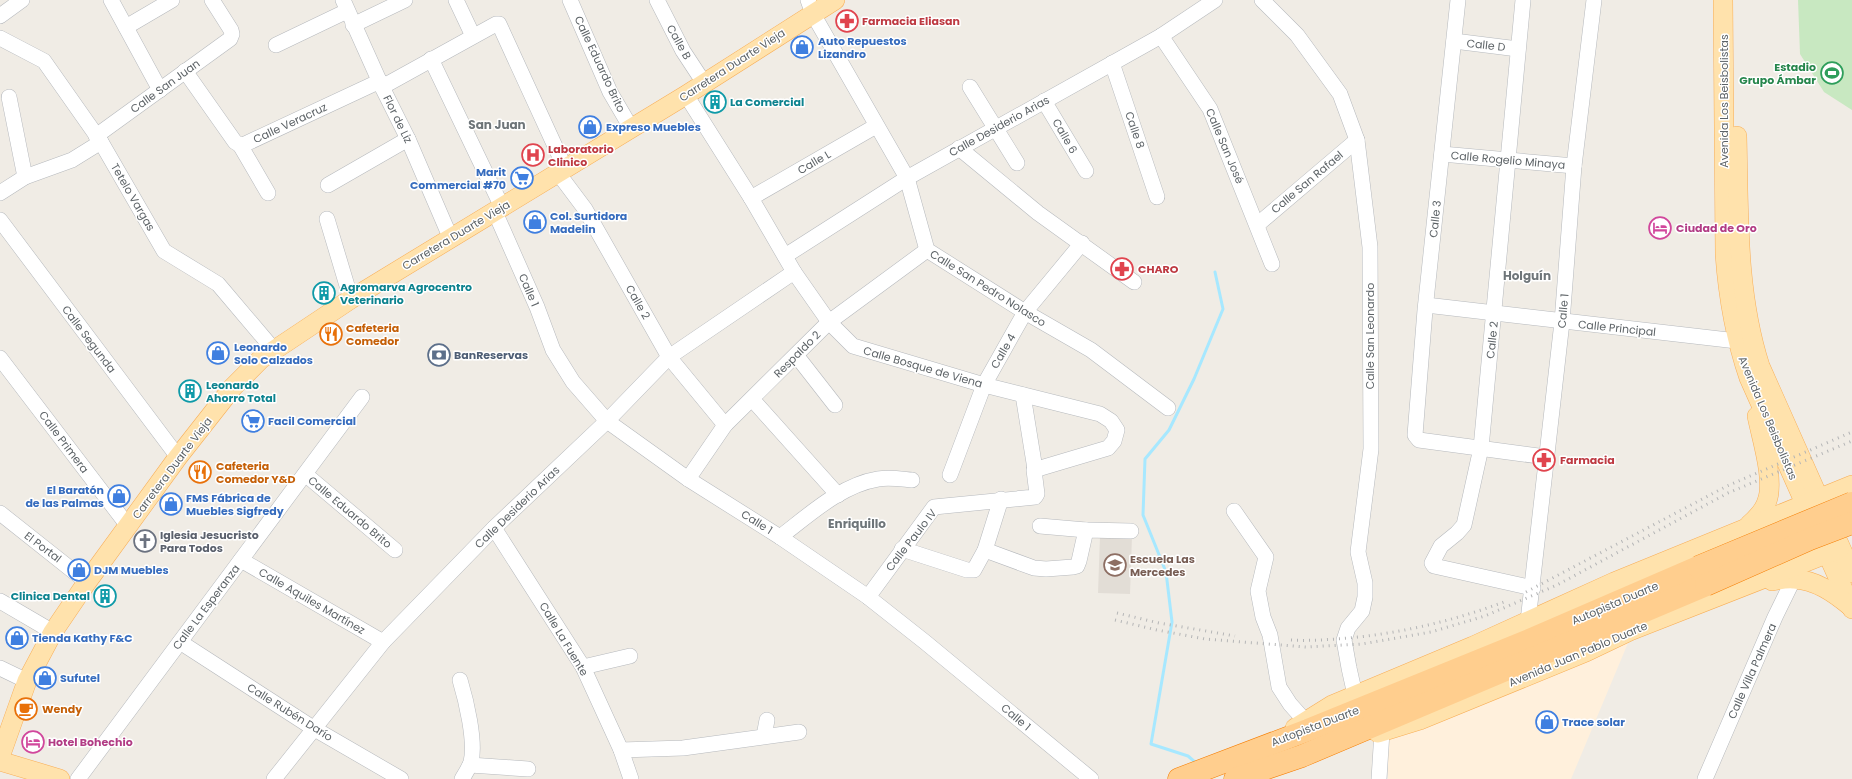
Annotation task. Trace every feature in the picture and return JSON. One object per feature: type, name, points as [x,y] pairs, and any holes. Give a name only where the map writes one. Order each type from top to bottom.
[{"type":"highway","name":"Autopista Duarte","points":[[1239,770],[1302,756],[1702,576],[1847,493]]},
{"type":"highway","name":"Autopista Duarte","points":[[1266,745],[1308,730],[1534,638],[1852,523]]},
{"type":"highway","points":[[1188,775],[1239,770],[1266,745]]},
{"type":"main road","name":"Carretera Duarte Vieja","points":[[0,757],[27,681],[53,632],[86,582],[178,457],[233,387],[261,359],[351,299],[686,95],[810,7],[835,0]]},
{"type":"main road","name":"Avenida Los Beisbolistas","points":[[1723,0],[1726,274],[1744,340],[1749,378],[1812,501],[1852,573]]},
{"type":"main road","name":"Avenida Los Beisbolistas","points":[[1734,0],[1739,253],[1748,320],[1744,340],[1760,366],[1812,501]]},
{"type":"main road","points":[[1747,528],[1757,518],[1763,509],[1768,499],[1769,485],[1767,463],[1749,378]]},
{"type":"main road","points":[[1747,528],[1812,501],[1847,493]]},
{"type":"main road","name":"Autopista Duarte","points":[[1266,745],[1332,705],[1474,646],[1614,582],[1747,528]]},
{"type":"main road","name":"Avenida Los Beisbolistas","points":[[1840,549],[1851,607]]},
{"type":"main road","points":[[1840,549],[1798,571],[1810,582],[1821,586],[1851,607]]},
{"type":"main road","name":"Avenida Juan Pablo Duarte","points":[[1302,756],[1420,720],[1579,655],[1630,631],[1743,586],[1798,571]]},
{"type":"main road","points":[[0,761],[60,779]]},
{"type":"street","points":[[0,16],[22,0]]},
{"type":"street","points":[[111,0],[160,90]]},
{"type":"street","points":[[126,27],[172,0]]},
{"type":"street","name":"Calle San Juan","points":[[0,194],[25,177],[72,160],[160,90],[230,38],[232,34],[212,0]]},
{"type":"street","points":[[354,25],[405,0]]},
{"type":"street","points":[[456,0],[473,36]]},
{"type":"street","name":"Calle Eduardo Brito","points":[[570,0],[610,92],[631,128]]},
{"type":"street","name":"Calle B","points":[[657,0],[683,51],[704,82]]},
{"type":"street","name":"Calle Desiderio Arias","points":[[785,256],[907,178],[1044,100],[1161,36],[1215,0]]},
{"type":"street","name":"Calle San Leonardo","points":[[1262,0],[1296,35],[1340,94],[1357,140],[1370,247],[1371,449],[1358,552],[1365,583],[1365,597],[1362,611],[1348,628],[1344,640],[1355,695]]},
{"type":"street","name":"Calle 3","points":[[1458,0],[1414,435],[1419,440],[1481,448]]},
{"type":"street","name":"Calle 2","points":[[1523,0],[1481,448],[1464,525],[1441,546],[1432,564],[1533,588]]},
{"type":"street","name":"Calle 1","points":[[1528,621],[1533,588],[1546,457],[1562,322],[1574,166],[1594,0]]},
{"type":"street","points":[[276,46],[345,5]]},
{"type":"street","name":"Flor de Liz","points":[[345,5],[408,139],[451,239]]},
{"type":"street","name":"Calle San Pedro Nolasco","points":[[810,7],[876,126],[907,178],[927,250],[1025,312],[1091,350],[1168,408]]},
{"type":"street","name":"Calle Veracruz","points":[[185,72],[235,142],[240,145],[381,84],[496,24],[499,24]]},
{"type":"street","name":"Calle 2","points":[[499,24],[561,171],[585,209],[669,357],[725,425]]},
{"type":"street","name":"Calle San José","points":[[1161,36],[1210,109],[1272,264]]},
{"type":"street","name":"Tetelo Vargas","points":[[0,38],[44,61],[98,139],[164,252],[218,284],[274,350]]},
{"type":"street","name":"Calle D","points":[[1454,41],[1518,49]]},
{"type":"street","name":"Calle 1","points":[[431,59],[498,209],[553,350],[573,382],[607,421],[688,478],[780,537],[868,597],[1091,779]]},
{"type":"street","name":"Calle 8","points":[[1112,63],[1158,197]]},
{"type":"street","points":[[970,87],[1017,163]]},
{"type":"street","name":"Calle Bosque de Viena","points":[[686,95],[751,198],[794,272],[829,322],[853,346],[984,385],[1100,414],[1111,421],[1117,430],[1114,441],[1108,448],[1035,469]]},
{"type":"street","points":[[9,97],[25,177]]},
{"type":"street","name":"Calle 6","points":[[1044,100],[1086,171]]},
{"type":"street","name":"Calle L","points":[[751,198],[876,126]]},
{"type":"street","points":[[328,185],[408,139]]},
{"type":"street","name":"Calle San Rafael","points":[[1257,225],[1357,140]]},
{"type":"street","points":[[240,145],[268,193]]},
{"type":"street","points":[[959,148],[1038,213],[1134,282]]},
{"type":"street","name":"Calle Rogelio Minaya","points":[[1442,154],[1574,166]]},
{"type":"street","points":[[327,219],[351,299]]},
{"type":"street","name":"Calle Segunda","points":[[0,220],[178,457]]},
{"type":"street","name":"Calle 4","points":[[950,475],[984,385],[1025,312],[1082,244]]},
{"type":"street","name":"Respaldo 2","points":[[688,478],[725,425],[829,322],[927,250]]},
{"type":"street","name":"Calle Desiderio Arias","points":[[274,779],[313,728],[383,642],[494,528],[607,421],[669,357],[794,272]]},
{"type":"street","name":"Calle Principal","points":[[1426,305],[1562,322],[1744,340]]},
{"type":"street","points":[[796,354],[835,405]]},
{"type":"street","name":"Calle Primera","points":[[0,358],[128,526]]},
{"type":"street","points":[[1023,395],[1035,469]]},
{"type":"street","name":"Calle La Esperanza","points":[[78,779],[362,398]]},
{"type":"street","points":[[752,399],[838,495]]},
{"type":"street","points":[[1481,448],[1546,457]]},
{"type":"street","name":"Calle Paulo IV","points":[[868,597],[934,507],[1036,496],[1035,469]]},
{"type":"street","name":"Calle Eduardo Brito","points":[[305,474],[395,550]]},
{"type":"street","points":[[780,537],[838,495],[878,479],[912,480]]},
{"type":"street","points":[[902,549],[967,570],[974,570],[985,550],[1001,500]]},
{"type":"street","points":[[1234,511],[1266,557],[1258,591],[1263,617],[1270,635],[1279,687],[1290,704],[1306,722]]},
{"type":"street","name":"El Portal","points":[[0,513],[86,582]]},
{"type":"street","points":[[1040,526],[1086,530],[1131,531]]},
{"type":"street","name":"Calle La Fuente","points":[[494,528],[583,668],[621,750],[631,779]]},
{"type":"street","points":[[985,550],[1034,568],[1046,569],[1073,567],[1077,566],[1079,561],[1086,530]]},
{"type":"street","name":"Calle Aquiles Martínez","points":[[241,560],[383,642]]},
{"type":"street","name":"Calle Villa Palmera","points":[[1705,779],[1798,571]]},
{"type":"street","points":[[0,602],[53,632]]},
{"type":"street","name":"Calle Rubén Darío","points":[[180,642],[313,728],[401,779]]},
{"type":"street","points":[[583,668],[630,656]]},
{"type":"street","points":[[0,668],[27,681]]},
{"type":"street","points":[[460,680],[467,705],[472,758],[470,765],[462,779]]},
{"type":"street","points":[[764,736],[767,720]]},
{"type":"street","points":[[621,750],[683,748],[799,732]]},
{"type":"street","points":[[1379,779],[1382,732]]},
{"type":"street","points":[[470,765],[528,769]]},
{"type":"shaded area","name":"Escuela Las Mercedes","points":[[1100,536],[1132,536],[1130,594],[1098,593]]},
{"type":"shaded area","points":[[1628,643],[1571,779],[1388,779],[1388,738]]},
{"type":"green space","name":"Estadio Grupo Ámbar","points":[[1798,0],[1852,0],[1852,110],[1824,92],[1800,54]]},
{"type":"waterway","points":[[1196,763],[1188,756],[1151,744],[1172,622],[1166,572],[1143,515],[1145,459],[1169,430],[1194,379],[1223,309],[1215,272]]},
{"type":"railway","points":[[1526,592],[1727,486],[1852,432]]},
{"type":"railway","points":[[1115,620],[1205,639],[1306,647],[1362,644],[1431,632],[1485,616],[1557,585],[1728,493],[1852,441]]},
{"type":"railway","points":[[1291,640],[1336,639],[1400,631],[1463,616],[1504,602]]},
{"type":"railway","points":[[1117,613],[1159,623],[1235,636]]},
{"type":"place","name":"Farmacia Eliasan","points":[[847,21]]},
{"type":"place","name":"Auto Repuestos Lizandro","points":[[802,47]]},
{"type":"place","name":"Estadio Grupo Ámbar","points":[[1832,73]]},
{"type":"place","name":"La Comercial","points":[[715,102]]},
{"type":"place","name":"Expreso Muebles","points":[[590,127]]},
{"type":"place","name":"Laboratorio Clinico","points":[[533,155]]},
{"type":"place","name":"Marit Commercial #70","points":[[522,178]]},
{"type":"place","name":"Col. Surtidora Madelin","points":[[535,222]]},
{"type":"place","name":"Ciudad de Oro","points":[[1660,228]]},
{"type":"place","name":"CHARO","points":[[1122,269]]},
{"type":"place","name":"Agromarva Agrocentro Veterinario","points":[[324,293]]},
{"type":"place","name":"Cafeteria Comedor","points":[[331,334]]},
{"type":"place","name":"Leonardo Solo Calzados","points":[[218,353]]},
{"type":"place","name":"BanReservas","points":[[439,355]]},
{"type":"place","name":"Leonardo Ahorro Total","points":[[190,391]]},
{"type":"place","name":"Facil Comercial","points":[[253,421]]},
{"type":"place","name":"Farmacia","points":[[1544,460]]},
{"type":"place","name":"Cafeteria Comedor Y&D","points":[[200,472]]},
{"type":"place","name":"El Baratón de las Palmas","points":[[119,496]]},
{"type":"place","name":"FMS Fábrica de Muebles Sigfredy","points":[[171,504]]},
{"type":"place","name":"Iglesia Jesucristo Para Todos","points":[[145,541]]},
{"type":"place","name":"Escuela Las Mercedes","points":[[1115,565]]},
{"type":"place","name":"DJM Muebles","points":[[79,570]]},
{"type":"place","name":"Clinica Dental","points":[[105,596]]},
{"type":"place","name":"Tienda Kathy F&C","points":[[17,638]]},
{"type":"place","name":"Sufutel","points":[[45,678]]},
{"type":"place","name":"Wendy","points":[[26,709]]},
{"type":"place","name":"Trace solar","points":[[1547,722]]},
{"type":"place","name":"Hotel Bohechio","points":[[33,742]]},
{"type":"district","name":"San Juan","points":[[497,124]]},
{"type":"district","name":"Holguín","points":[[1527,275]]},
{"type":"district","name":"Enriquillo","points":[[857,523]]}]
